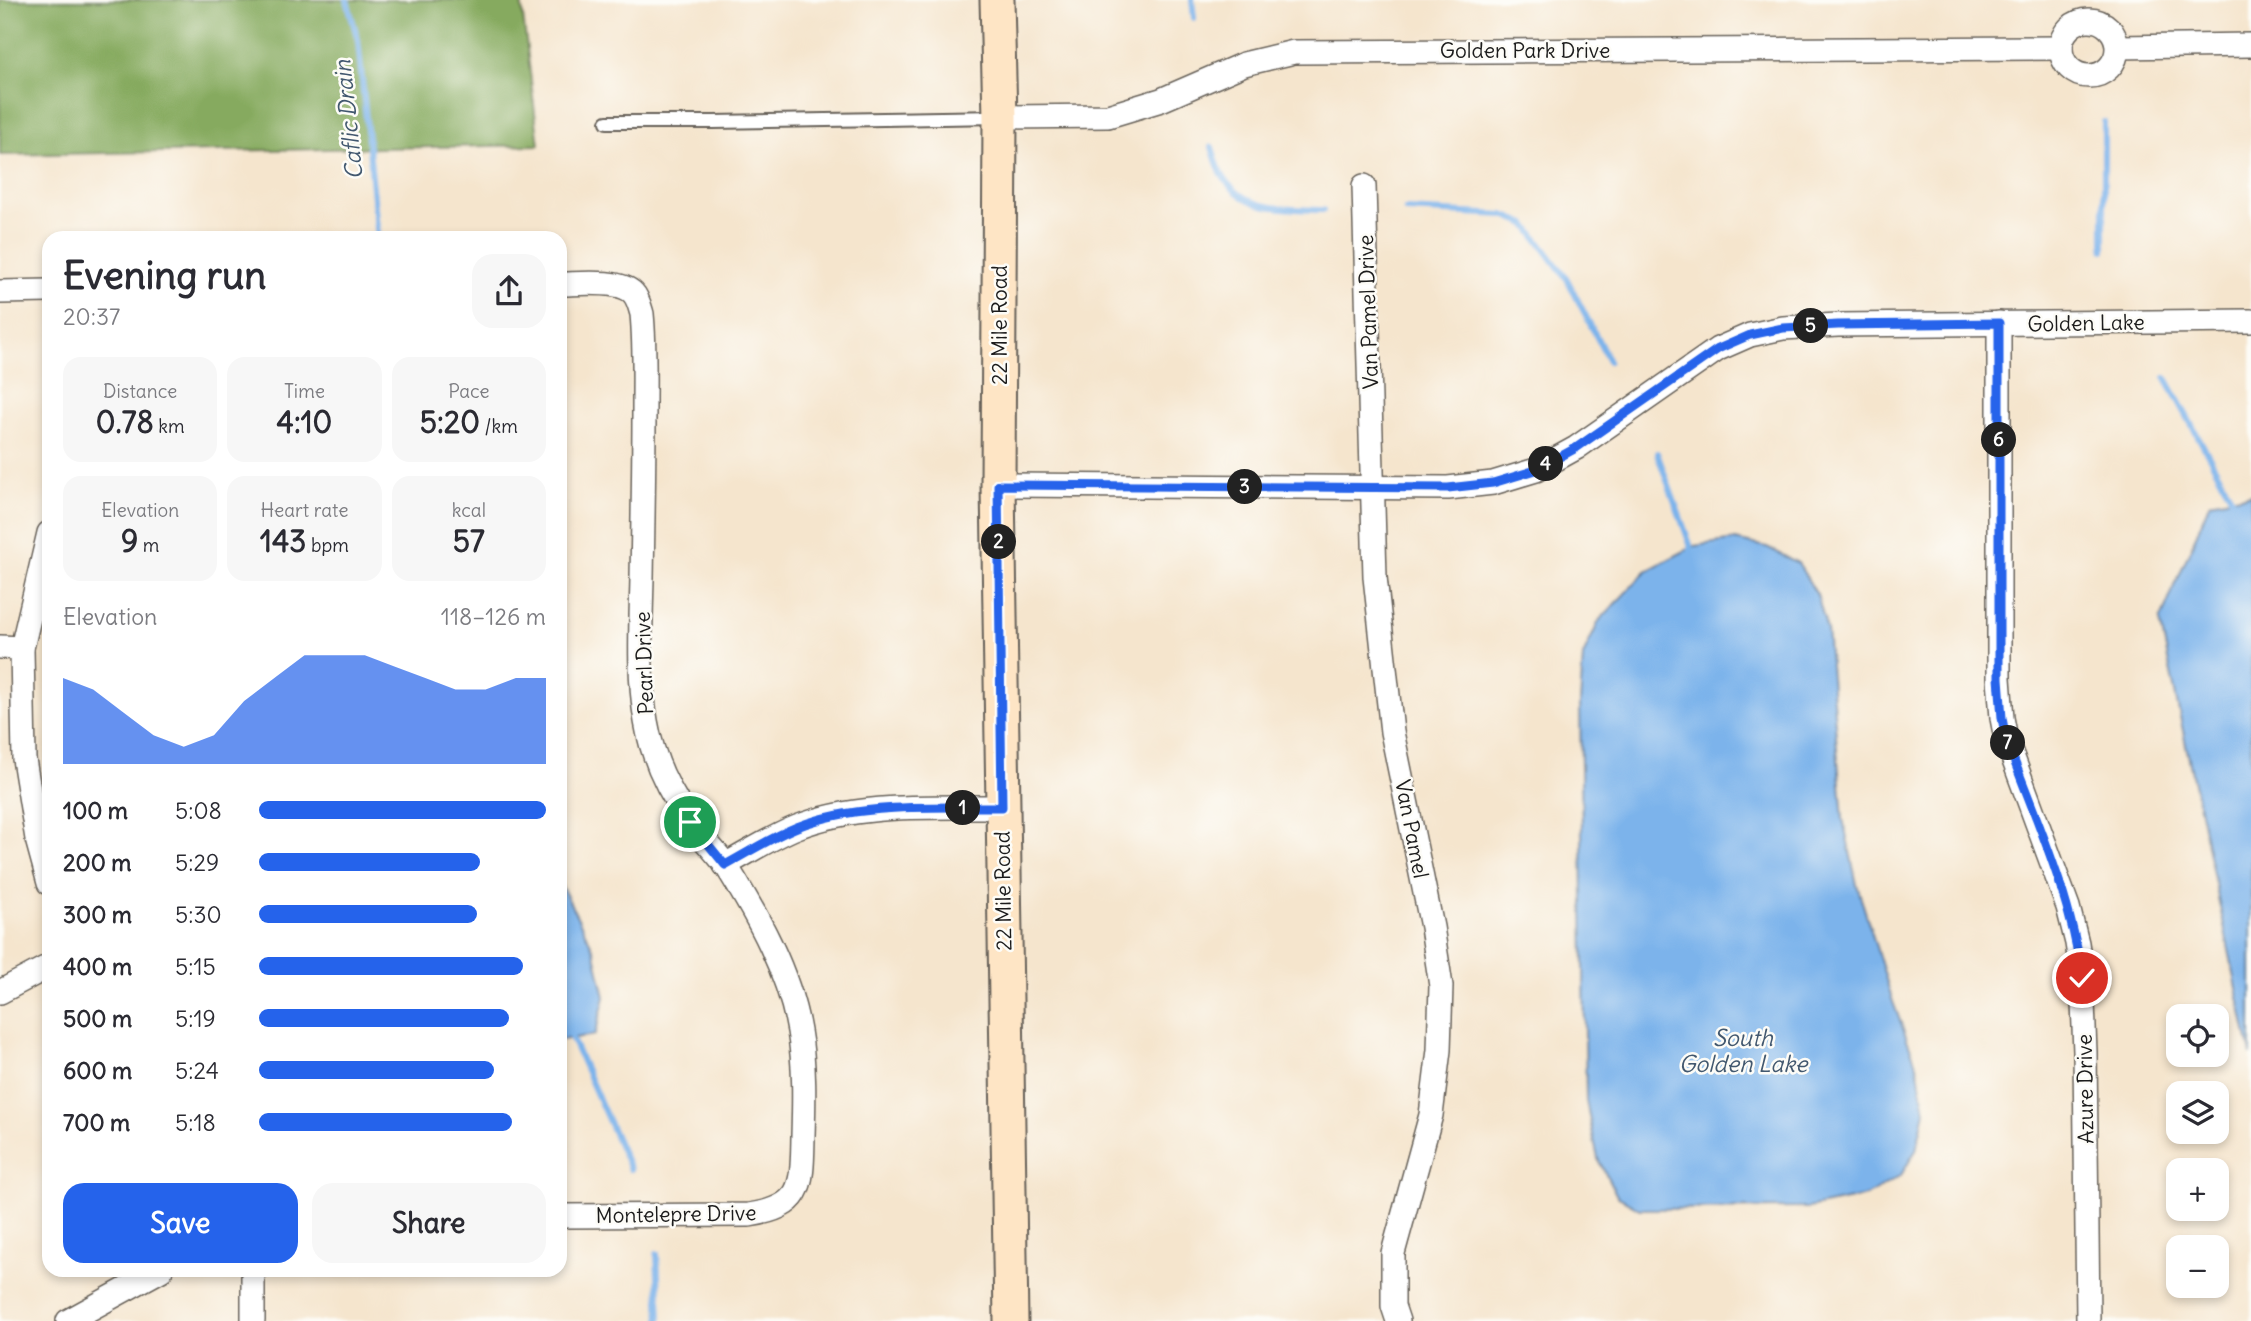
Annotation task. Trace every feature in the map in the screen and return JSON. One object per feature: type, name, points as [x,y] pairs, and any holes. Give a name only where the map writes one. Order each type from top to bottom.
[{"type":"street","name":"22 Mile Road","points":[[997,0],[998,485],[1011,1321]]},
{"type":"street","points":[[2093,19],[2113,32],[2118,47],[2110,68],[2098,76],[2078,75],[2071,71],[2061,55],[2062,38],[2074,23],[2093,19]]},
{"type":"street","points":[[2118,47],[2251,45]]},
{"type":"street","name":"Golden Park Drive","points":[[999,117],[1108,117],[1161,100],[1244,64],[1294,52],[2025,46],[2061,48]]},
{"type":"street","name":"Van Pamel Drive","points":[[1364,186],[1372,439]]},
{"type":"street","name":"Pearl Drive","points":[[567,284],[605,283],[626,289],[633,293],[642,314],[644,504],[641,624],[642,690],[646,722],[670,791],[690,822],[725,865],[759,921],[786,982],[800,1034],[803,1121]]},
{"type":"street","points":[[0,292],[42,291]]},
{"type":"street","name":"Golden Lake","points":[[998,485],[1448,488],[1493,483],[1536,470],[1576,448],[1718,349],[1750,335],[1783,328],[1838,325],[2251,321]]},
{"type":"street","name":"Azure Drive","points":[[1999,323],[1999,678],[2002,718],[2006,739],[2068,907],[2082,978],[2088,1321]]},
{"type":"street","name":"Van Pamel","points":[[1372,439],[1375,577],[1392,732],[1432,928],[1441,986],[1439,1050],[1431,1115],[1393,1253],[1393,1306],[1398,1321]]},
{"type":"street","points":[[42,554],[11,647],[24,759],[42,857]]},
{"type":"street","points":[[725,865],[778,836],[828,818],[890,809],[1002,807]]},
{"type":"street","points":[[0,992],[42,970]]},
{"type":"street","name":"Montelepre Drive","points":[[567,1216],[749,1215],[772,1212],[787,1203],[796,1193],[802,1170],[803,1121]]},
{"type":"street","points":[[68,1321],[148,1277]]},
{"type":"street","points":[[253,1277],[253,1321]]},
{"type":"lane","points":[[607,122],[999,117]]},
{"type":"green space","points":[[0,0],[521,0],[539,145],[0,155]]},
{"type":"water","points":[[2251,494],[2251,1055],[2160,621],[2210,502]]},
{"type":"water","name":"South Golden Lake","points":[[1735,540],[1767,547],[1798,563],[1817,595],[1827,630],[1843,819],[1857,885],[1893,1002],[1917,1066],[1925,1111],[1916,1150],[1901,1175],[1866,1196],[1808,1208],[1640,1209],[1617,1196],[1598,1159],[1586,1101],[1580,703],[1583,656],[1599,621],[1646,571],[1694,546]]},
{"type":"water","points":[[567,897],[594,950],[605,997],[595,1035],[567,1039]]},
{"type":"waterway","name":"Caflic Drain","points":[[347,0],[358,40],[377,231]]},
{"type":"waterway","points":[[1192,0],[1194,18]]},
{"type":"waterway","points":[[2104,122],[2104,250]]},
{"type":"waterway","points":[[1212,147],[1224,178],[1244,197],[1269,206],[1323,210]]},
{"type":"waterway","points":[[1406,210],[1504,215],[1526,224],[1567,279],[1609,361]]},
{"type":"waterway","points":[[2166,378],[2234,502]]},
{"type":"waterway","points":[[1657,453],[1690,544],[1691,554]]},
{"type":"waterway","name":"Caflic Drain","points":[[567,1032],[630,1169]]},
{"type":"waterway","name":"Caflic Drain","points":[[657,1254],[660,1321]]},
{"type":"route","points":[[690,822],[725,865],[768,841],[828,818],[864,811],[903,808],[1002,807],[998,485],[1448,488],[1493,483],[1536,470],[1576,448],[1718,349],[1750,335],[1783,328],[1838,325],[1999,323],[1999,678],[2002,718],[2006,739],[2068,907],[2082,978]]}]
